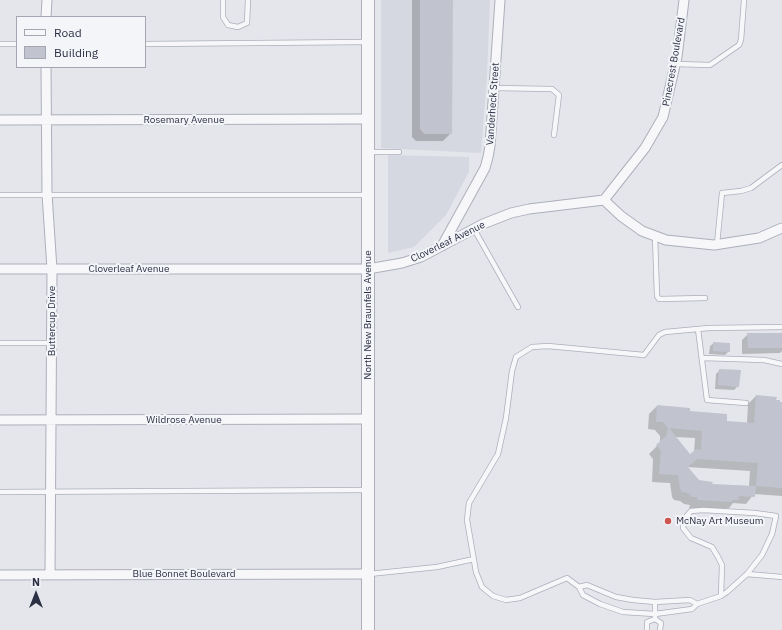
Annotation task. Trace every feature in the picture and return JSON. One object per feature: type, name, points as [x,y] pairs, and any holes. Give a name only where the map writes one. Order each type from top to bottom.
[{"type":"street","points":[[46,16],[47,0]]},
{"type":"street","name":"North New Braunfels Avenue","points":[[368,0],[368,630]]},
{"type":"street","name":"Vanderheck Street","points":[[442,246],[485,168],[490,146],[500,0]]},
{"type":"street","name":"Pinecrest Boulevard","points":[[604,200],[645,148],[663,117],[675,64],[684,0]]},
{"type":"street","name":"Buttercup Drive","points":[[46,68],[47,194],[52,269],[50,575]]},
{"type":"street","name":"Rosemary Avenue","points":[[0,120],[368,119]]},
{"type":"street","points":[[604,200],[636,228],[666,240],[702,245],[717,244],[759,238],[782,228]]},
{"type":"street","name":"Cloverleaf Avenue","points":[[0,269],[368,269],[409,261],[474,229],[529,209],[604,200]]},
{"type":"street","name":"Wildrose Avenue","points":[[0,420],[368,419]]},
{"type":"street","name":"Blue Bonnet Boulevard","points":[[0,575],[368,574]]},
{"type":"lane","points":[[223,0],[223,17],[228,25],[238,26],[247,23],[248,0]]},
{"type":"lane","points":[[675,64],[710,65],[738,45],[741,40],[744,0]]},
{"type":"lane","points":[[146,44],[368,42]]},
{"type":"lane","points":[[0,44],[16,44]]},
{"type":"lane","points":[[494,88],[552,89],[559,95],[554,135]]},
{"type":"lane","points":[[368,152],[399,152]]},
{"type":"lane","points":[[717,244],[722,193],[751,188],[782,165]]},
{"type":"lane","points":[[0,195],[368,195]]},
{"type":"lane","points":[[474,229],[518,307]]},
{"type":"lane","points":[[655,236],[657,296],[659,299],[705,298]]},
{"type":"lane","points":[[721,596],[722,565],[718,556],[712,546],[691,538],[683,528],[685,518],[691,511],[703,510],[755,513],[776,516],[772,534],[762,555],[747,574],[721,596],[697,604],[692,609],[655,616],[623,612],[600,604],[583,594],[579,587],[567,578],[520,598],[506,600],[493,596],[482,586],[476,572],[467,520],[469,504],[498,454],[506,418],[512,371],[516,357],[532,347],[548,346],[644,355],[659,335],[665,332],[698,329],[782,327]]},
{"type":"lane","points":[[698,329],[703,358],[707,400],[746,403]]},
{"type":"lane","points":[[0,343],[52,343]]},
{"type":"lane","points":[[703,358],[764,360],[782,364]]},
{"type":"lane","points":[[0,492],[51,493],[368,490]]},
{"type":"lane","points":[[368,574],[437,567],[474,559]]},
{"type":"lane","points":[[747,574],[782,577]]},
{"type":"lane","points":[[579,587],[587,585],[616,596],[655,602],[690,600],[697,604]]},
{"type":"lane","points":[[655,602],[655,616],[661,623],[660,630]]},
{"type":"lane","points":[[647,630],[648,622],[655,616]]},
{"type":"shaded area","points":[[381,0],[490,0],[487,76],[481,153],[381,148]]},
{"type":"shaded area","points":[[388,155],[469,157],[469,172],[446,215],[414,247],[388,253]]},
{"type":"building","points":[[420,0],[453,0],[452,134],[424,134],[420,129]]},
{"type":"building","points":[[747,333],[782,333],[782,348],[748,348]]},
{"type":"building","points":[[713,342],[730,343],[730,352],[713,351]]},
{"type":"building","points":[[719,369],[741,370],[739,387],[718,385]]},
{"type":"building","points":[[756,395],[777,397],[776,400],[780,400],[780,402],[782,402],[782,488],[756,486],[755,497],[739,496],[738,500],[732,500],[732,502],[697,500],[697,497],[692,497],[688,493],[682,492],[680,489],[678,475],[659,474],[661,451],[656,445],[667,435],[668,428],[663,422],[656,422],[657,405],[690,408],[690,411],[727,414],[727,421],[754,423]],"holes":[[[669,428],[702,431],[701,450],[696,449],[690,454]],[[697,459],[758,463],[756,486],[712,484],[713,482],[699,480],[688,467]]]},
{"type":"place","name":"McNay Art Museum","points":[[668,521]]}]
